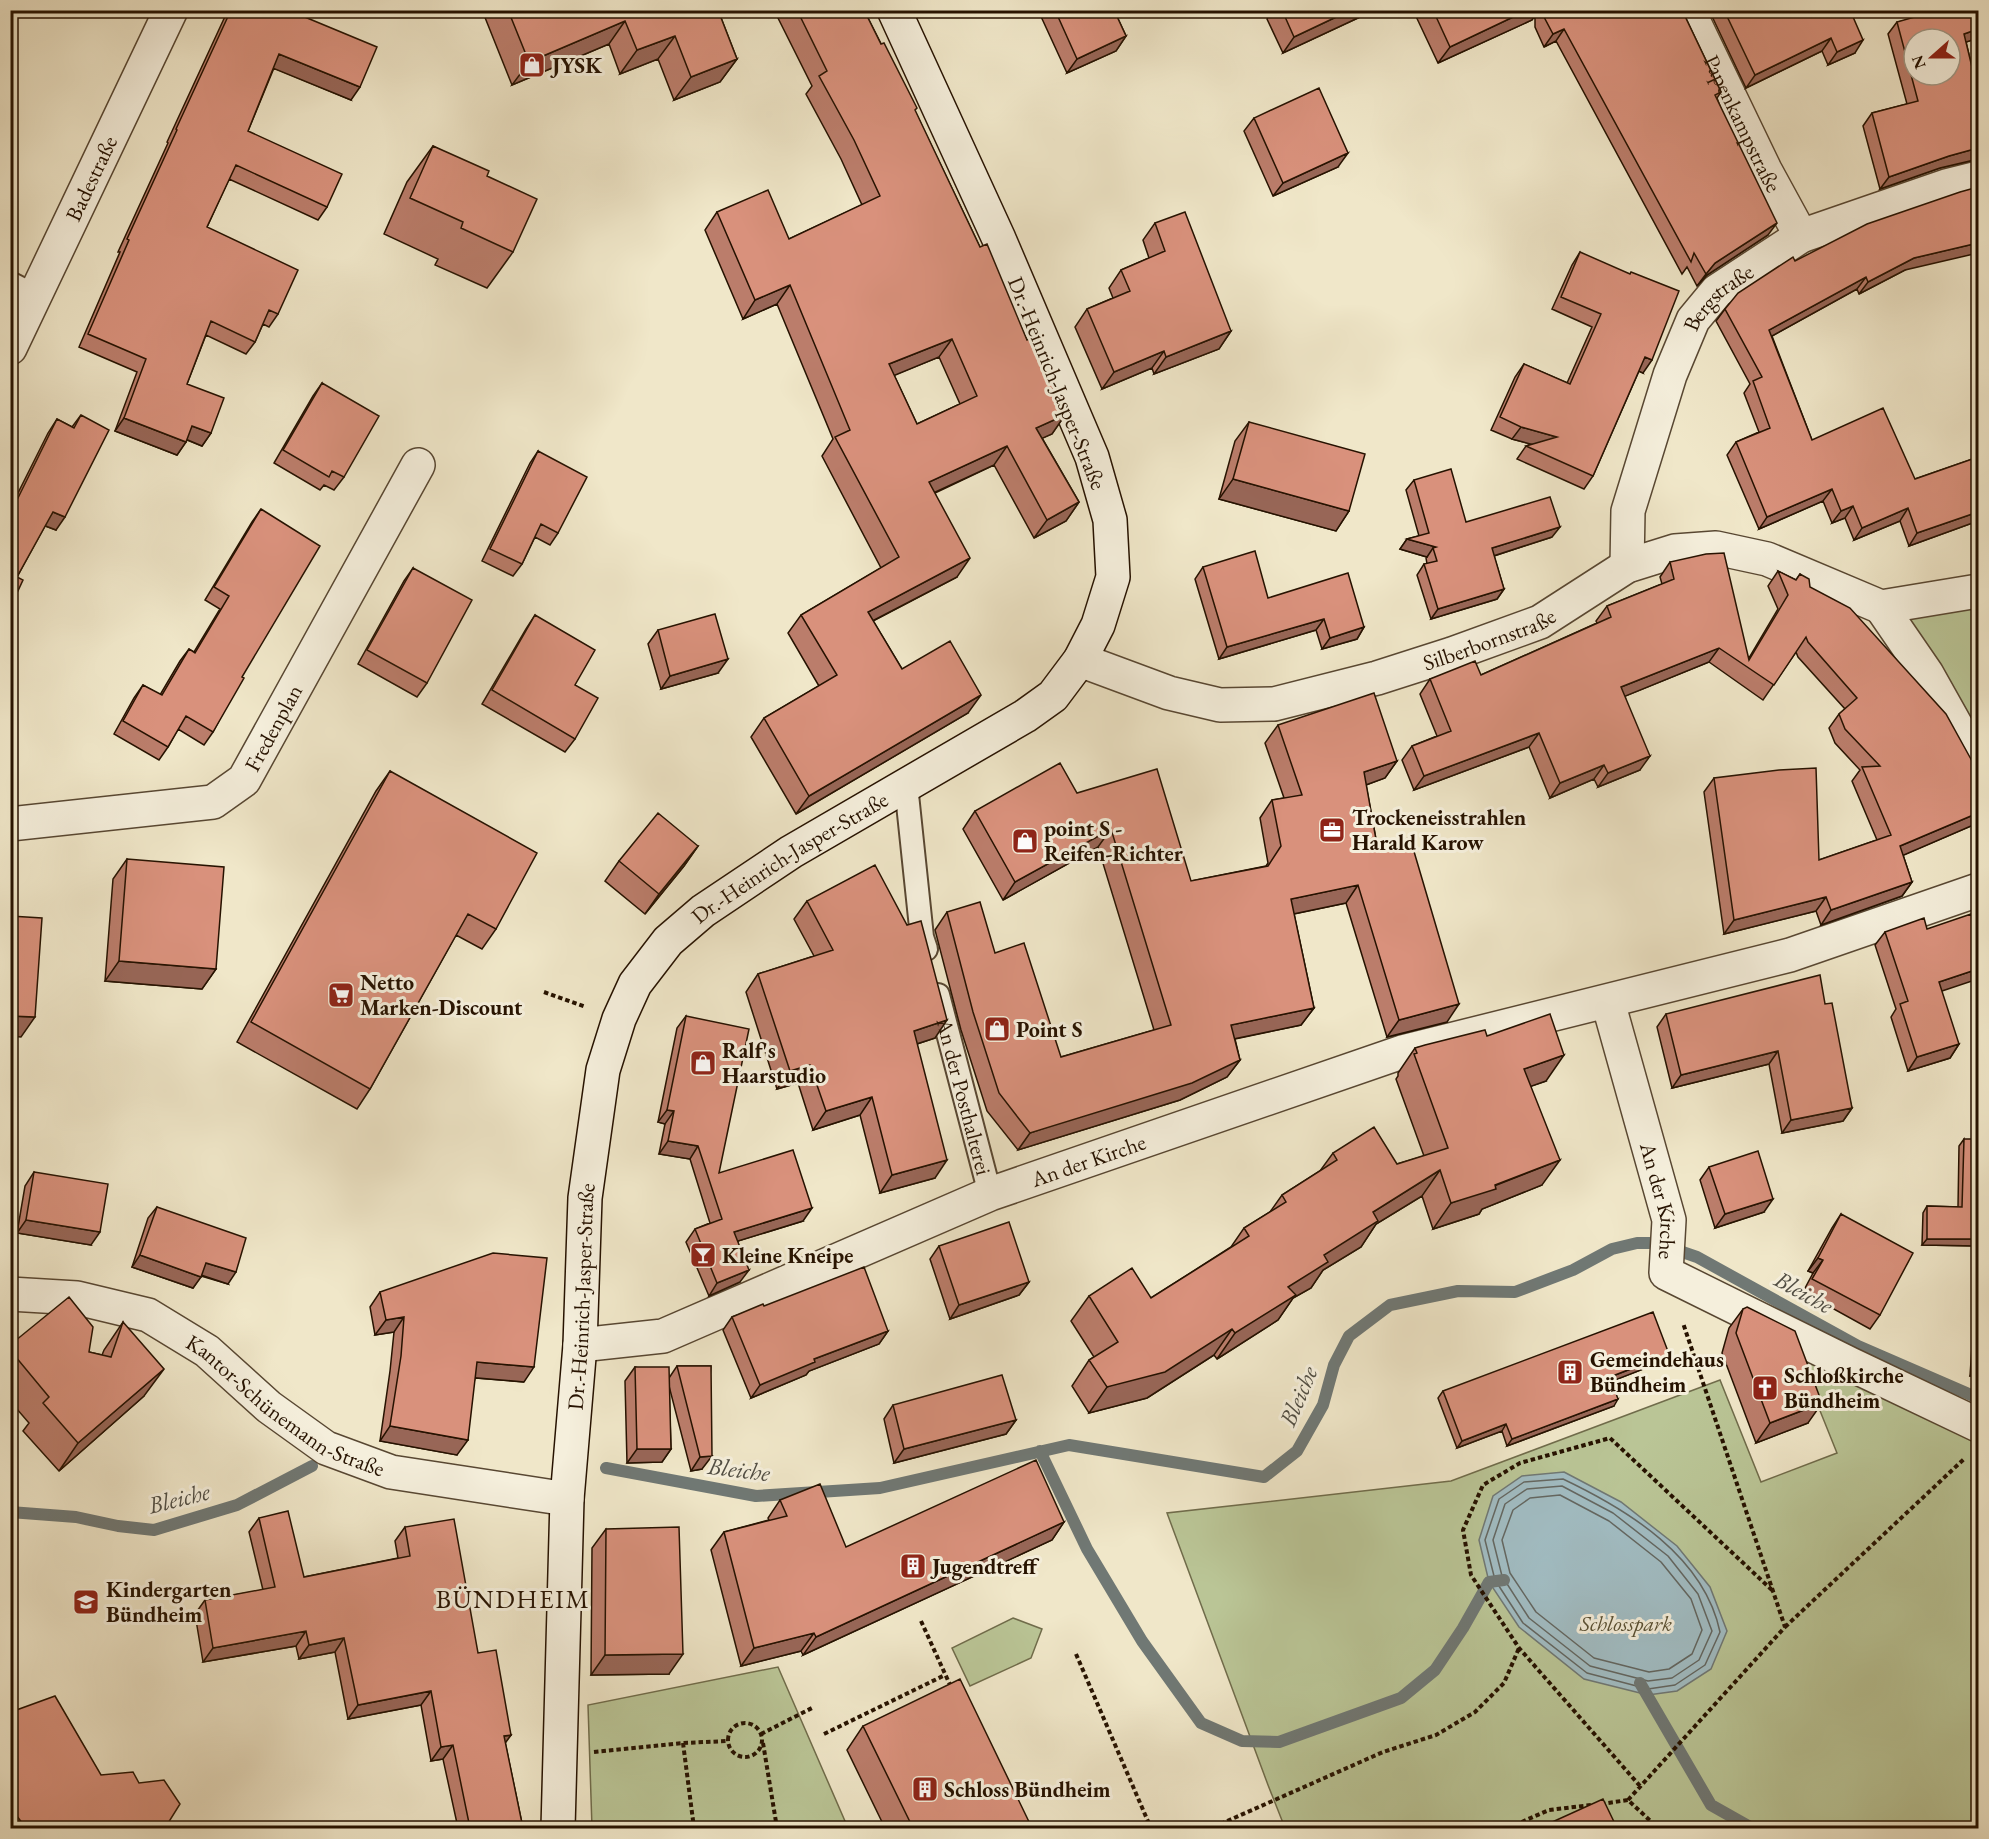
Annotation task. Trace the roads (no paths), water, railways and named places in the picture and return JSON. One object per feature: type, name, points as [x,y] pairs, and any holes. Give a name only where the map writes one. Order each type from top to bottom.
[{"type":"street","name":"Badestraße","points":[[10,348],[23,290],[171,10]]},
{"type":"street","name":"Dr.-Heinrich-Jasper-Straße","points":[[558,1828],[558,1756],[567,1499],[580,1345],[585,1198],[603,1070],[619,1019],[635,984],[668,941],[703,911],[791,852],[1034,710],[1053,696],[1080,660],[1098,625],[1113,577],[1110,520],[1092,457],[999,239],[894,10]]},
{"type":"street","name":"Papenkampstraße","points":[[1688,10],[1764,170],[1801,236]]},
{"type":"street","name":"Bergstraße","points":[[1628,566],[1628,512],[1670,375],[1693,320],[1717,291],[1801,236],[1946,186],[1978,178]]},
{"type":"street","name":"Fredenplan","points":[[10,824],[213,802],[244,780],[418,465]]},
{"type":"street","name":"Silberbornstraße","points":[[1080,660],[1169,693],[1220,705],[1274,704],[1388,674],[1540,621],[1628,566],[1675,551],[1716,548],[1767,559],[1881,607]]},
{"type":"street","points":[[1978,591],[1881,607],[1927,674],[1978,765]]},
{"type":"street","name":"An der Kirche","points":[[580,1345],[663,1336],[990,1194],[1402,1052],[1790,956],[1978,890]]},
{"type":"street","name":"An der Kirche","points":[[1608,1002],[1669,1220],[1666,1273],[1850,1364],[1974,1439]]},
{"type":"street","name":"Kantor-Schünemann-Straße","points":[[10,1294],[77,1298],[148,1315],[207,1351],[269,1407],[326,1448],[391,1472],[567,1499]]},
{"type":"lane","name":"An der Posthalterei","points":[[906,785],[922,937],[990,1194]]},
{"type":"water","points":[[1564,1472],[1621,1502],[1677,1546],[1710,1587],[1727,1631],[1711,1669],[1677,1691],[1648,1695],[1584,1679],[1519,1627],[1489,1582],[1479,1540],[1493,1496],[1522,1476]]},
{"type":"waterway","name":"Bleiche","points":[[606,1468],[756,1496],[880,1488],[1069,1445],[1264,1477],[1297,1451],[1323,1405],[1334,1365],[1349,1336],[1390,1305],[1458,1291],[1515,1292],[1573,1270],[1612,1249],[1637,1243],[1656,1243],[1697,1257],[1858,1346],[1978,1398]]},
{"type":"waterway","points":[[1040,1451],[1087,1549],[1142,1641],[1201,1723],[1242,1741],[1279,1742],[1401,1698],[1435,1670],[1463,1628],[1489,1582],[1504,1580]]},
{"type":"waterway","name":"Bleiche","points":[[10,1512],[76,1517],[118,1526],[154,1530],[237,1505],[312,1466]]},
{"type":"waterway","points":[[1640,1683],[1711,1805],[1750,1827],[1824,1828]]},
{"type":"place","name":"JYSK","points":[[532,65]]},
{"type":"place","name":"Trockeneisstrahlen Harald Karow","points":[[1332,830]]},
{"type":"place","name":"point S - Reifen-Richter","points":[[1025,841]]},
{"type":"place","name":"Netto Marken-Discount","points":[[341,995]]},
{"type":"place","name":"Point S","points":[[997,1029]]},
{"type":"place","name":"Ralf's Haarstudio","points":[[703,1063]]},
{"type":"place","name":"Kleine Kneipe","points":[[703,1255]]},
{"type":"place","name":"Gemeindehaus Bündheim","points":[[1570,1372]]},
{"type":"place","name":"Schloßkirche Bündheim","points":[[1765,1388]]},
{"type":"place","name":"Jugendtreff","points":[[913,1566]]},
{"type":"place","name":"Kindergarten Bündheim","points":[[86,1602]]},
{"type":"place","name":"Schloss Bündheim","points":[[925,1789]]},
{"type":"district","name":"BÜNDHEIM","points":[[513,1599]]},
{"type":"park label","name":"Schlosspark","points":[[1626,1623]]}]
